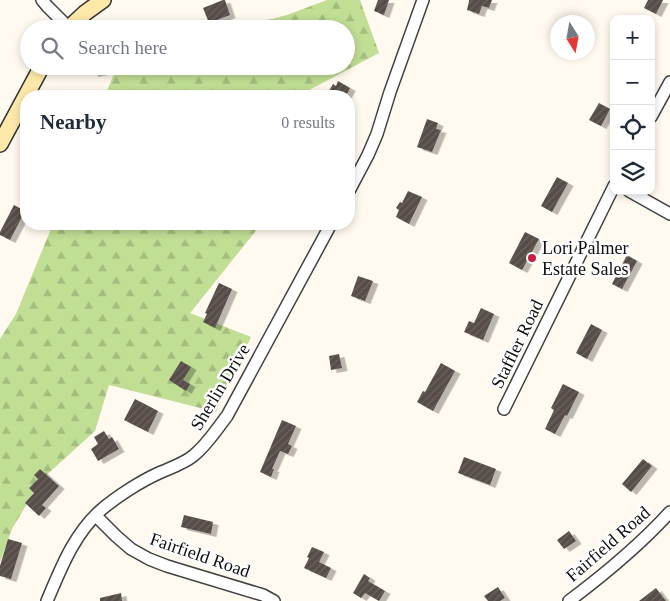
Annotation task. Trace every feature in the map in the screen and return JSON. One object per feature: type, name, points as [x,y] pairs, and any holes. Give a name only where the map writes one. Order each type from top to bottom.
[{"type":"street","points":[[42,0],[60,20]]},
{"type":"street","points":[[77,20],[103,0]]},
{"type":"street","points":[[355,180],[377,134],[390,92],[424,0]]},
{"type":"street","points":[[29,90],[37,75]]},
{"type":"street","points":[[655,110],[670,82]]},
{"type":"street","points":[[0,144],[20,107]]},
{"type":"street","name":"Staffler Road","points":[[504,409],[610,194]]},
{"type":"street","points":[[636,195],[670,214]]},
{"type":"street","name":"Sherlin Drive","points":[[47,601],[70,550],[80,534],[101,510],[157,474],[191,458],[206,444],[227,416],[328,230]]},
{"type":"street","name":"Fairfield Road","points":[[569,601],[592,584],[651,532],[670,512]]},
{"type":"street","name":"Fairfield Road","points":[[96,516],[131,549],[148,559],[263,595],[274,601]]},
{"type":"green space","points":[[327,0],[360,0],[379,53],[355,66],[355,20],[267,20],[287,15]]},
{"type":"green space","points":[[338,75],[309,90],[107,90],[113,76]]},
{"type":"green space","points":[[51,230],[256,230],[190,313],[251,337],[216,412],[109,385],[95,431],[41,480],[12,529],[0,562],[0,339],[16,314]]},
{"type":"building","points":[[225,0],[230,15],[217,20],[208,20],[203,8]]},
{"type":"building","points":[[378,0],[389,0],[384,15],[374,11]]},
{"type":"building","points":[[469,0],[492,0],[489,8],[482,6],[479,14],[467,10]]},
{"type":"building","points":[[648,0],[663,0],[656,14],[644,8]]},
{"type":"building","points":[[338,81],[350,88],[349,90],[330,90],[333,84],[336,86]]},
{"type":"building","points":[[599,103],[610,109],[601,126],[589,120]]},
{"type":"building","points":[[427,119],[438,123],[436,129],[441,130],[432,152],[417,147]]},
{"type":"building","points":[[557,177],[568,183],[552,212],[541,206]]},
{"type":"building","points":[[408,191],[422,197],[409,224],[396,217],[399,210],[396,208],[400,202],[402,203]]},
{"type":"building","points":[[14,205],[20,208],[20,221],[10,240],[0,235]]},
{"type":"building","points":[[525,232],[539,239],[522,270],[509,263]]},
{"type":"building","points":[[627,255],[637,261],[622,289],[612,284]]},
{"type":"building","points":[[358,276],[373,281],[365,301],[351,296]]},
{"type":"building","points":[[219,283],[232,289],[215,328],[203,322],[207,314],[205,313]]},
{"type":"building","points":[[481,308],[494,314],[483,340],[464,332],[469,321],[474,323]]},
{"type":"building","points":[[591,324],[602,330],[587,359],[576,353]]},
{"type":"building","points":[[339,354],[342,368],[331,370],[329,356]]},
{"type":"building","points":[[181,361],[191,367],[183,380],[190,384],[186,391],[169,380]]},
{"type":"building","points":[[441,363],[455,371],[433,411],[417,402],[423,391],[425,392]]},
{"type":"building","points":[[563,384],[579,392],[555,434],[545,429],[554,410],[551,408]]},
{"type":"building","points":[[135,399],[158,411],[148,432],[124,420]]},
{"type":"building","points":[[282,420],[296,426],[288,444],[292,446],[288,454],[280,451],[272,469],[274,469],[271,477],[260,472]]},
{"type":"building","points":[[104,431],[109,439],[112,437],[119,449],[98,461],[91,449],[98,444],[94,437]]},
{"type":"building","points":[[464,457],[496,469],[490,485],[458,473]]},
{"type":"building","points":[[643,459],[652,466],[631,492],[622,484]]},
{"type":"building","points":[[40,469],[59,486],[42,505],[46,508],[39,516],[25,503],[34,493],[29,488],[38,479],[34,475]]},
{"type":"building","points":[[184,515],[213,522],[211,534],[181,527]]},
{"type":"building","points":[[569,531],[576,541],[564,549],[557,540]]},
{"type":"building","points":[[8,539],[22,543],[11,579],[0,576],[0,566]]},
{"type":"building","points":[[312,547],[324,552],[319,562],[331,568],[326,578],[304,568]]},
{"type":"building","points":[[364,574],[370,578],[368,581],[385,591],[379,601],[365,593],[361,598],[353,593]]},
{"type":"building","points":[[498,587],[505,598],[500,601],[488,601],[484,596]]},
{"type":"building","points":[[656,588],[666,601],[639,601]]},
{"type":"building","points":[[121,593],[122,601],[100,601],[100,598]]},
{"type":"place","name":"Lori Palmer Estate Sales","points":[[532,258]]}]
